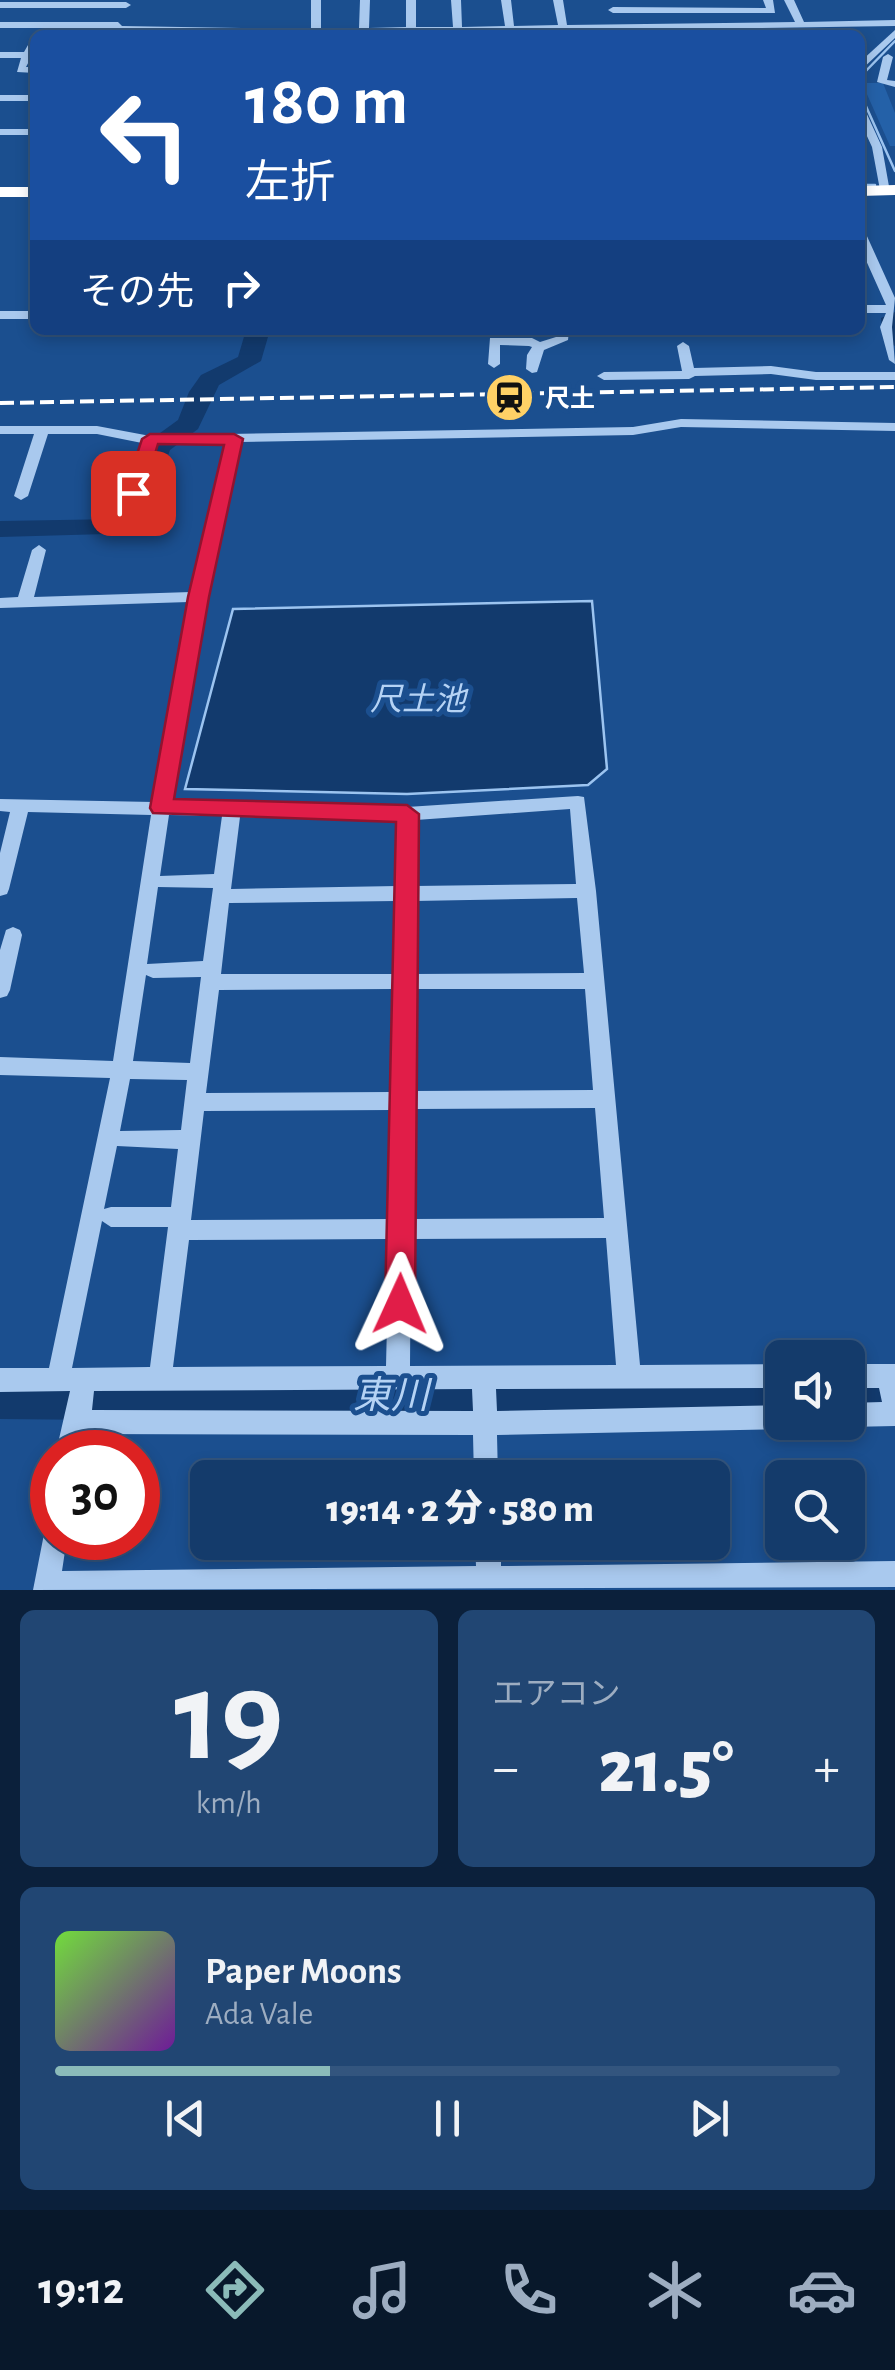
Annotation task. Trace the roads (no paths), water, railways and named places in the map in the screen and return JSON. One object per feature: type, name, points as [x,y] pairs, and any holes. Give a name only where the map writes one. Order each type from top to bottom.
[{"type":"highway","points":[[865,191],[891,190]]},
{"type":"highway","points":[[0,192],[30,192]]},
{"type":"street","points":[[0,5],[126,2],[117,30],[316,30],[316,0]]},
{"type":"street","points":[[364,29],[365,0]]},
{"type":"street","points":[[411,0],[411,30]]},
{"type":"street","points":[[456,0],[458,30]]},
{"type":"street","points":[[506,0],[510,30]]},
{"type":"street","points":[[558,0],[564,30]]},
{"type":"street","points":[[618,30],[612,5],[772,12],[768,0]]},
{"type":"street","points":[[789,0],[801,25]]},
{"type":"street","points":[[40,30],[52,5]]},
{"type":"street","points":[[648,30],[895,24]]},
{"type":"street","points":[[0,25],[30,31]]},
{"type":"street","points":[[352,30],[380,30]]},
{"type":"street","points":[[865,63],[895,33]]},
{"type":"street","points":[[30,51],[20,70],[30,70]]},
{"type":"street","points":[[0,55],[28,55]]},
{"type":"street","points":[[872,56],[890,67],[882,82],[895,84]]},
{"type":"street","points":[[18,98],[30,77]]},
{"type":"street","points":[[0,98],[30,98]]},
{"type":"street","points":[[865,122],[891,190]]},
{"type":"street","points":[[0,132],[30,132]]},
{"type":"street","points":[[865,245],[895,310]]},
{"type":"street","points":[[865,309],[895,310]]},
{"type":"street","points":[[895,310],[886,327],[895,360]]},
{"type":"street","points":[[0,316],[30,315]]},
{"type":"street","points":[[532,369],[533,352],[538,346],[562,340],[562,335]]},
{"type":"street","points":[[494,364],[494,341],[532,342],[538,346]]},
{"type":"street","points":[[683,346],[688,372]]},
{"type":"street","points":[[604,376],[771,370],[830,376],[895,376]]},
{"type":"street","points":[[0,430],[97,430],[150,439],[234,439],[633,431],[681,423],[895,427]]},
{"type":"street","points":[[21,496],[42,430]]},
{"type":"street","points":[[124,520],[150,439]]},
{"type":"street","points":[[58,1380],[122,1070],[198,597],[234,439]]},
{"type":"street","points":[[25,601],[39,550]]},
{"type":"street","points":[[1,605],[25,601],[198,597]]},
{"type":"street","points":[[0,805],[232,807],[407,814],[578,802],[630,1376]]},
{"type":"street","points":[[0,889],[21,805]]},
{"type":"street","points":[[160,1380],[232,807]]},
{"type":"street","points":[[398,1378],[407,814]]},
{"type":"street","points":[[164,882],[222,888],[406,894],[587,891]]},
{"type":"street","points":[[0,990],[12,934]]},
{"type":"street","points":[[154,970],[406,982],[592,981]]},
{"type":"street","points":[[0,1066],[199,1072]]},
{"type":"street","points":[[195,1102],[604,1099]]},
{"type":"street","points":[[123,1139],[190,1140]]},
{"type":"street","points":[[111,1218],[401,1231],[618,1228]]},
{"type":"street","points":[[81,1401],[160,1380],[398,1378],[484,1400],[630,1376],[765,1376]]},
{"type":"street","points":[[0,1380],[58,1380],[81,1401],[484,1400],[765,1416]]},
{"type":"street","points":[[865,1383],[893,1395]]},
{"type":"street","points":[[865,1408],[893,1395]]},
{"type":"street","points":[[484,1400],[486,1460]]},
{"type":"street","points":[[72,1430],[81,1401]]},
{"type":"street","points":[[50,1560],[46,1587],[489,1584],[895,1574]]},
{"type":"water","name":"尺土池","points":[[592,601],[607,769],[588,785],[407,794],[185,789],[233,609]]},
{"type":"waterway","points":[[865,72],[895,41]]},
{"type":"waterway","points":[[865,104],[895,171]]},
{"type":"waterway","points":[[865,185],[875,185]]},
{"type":"waterway","name":"東川","points":[[893,318],[895,339]]},
{"type":"waterway","points":[[0,529],[131,527],[158,446],[189,424],[210,380],[249,361],[257,335]]},
{"type":"waterway","name":"東川","points":[[865,1392],[895,1392]]},
{"type":"waterway","name":"東川","points":[[0,1397],[201,1399],[765,1393]]},
{"type":"railway","points":[[0,403],[895,387]]},
{"type":"place","name":"尺土","points":[[510,398]]}]
